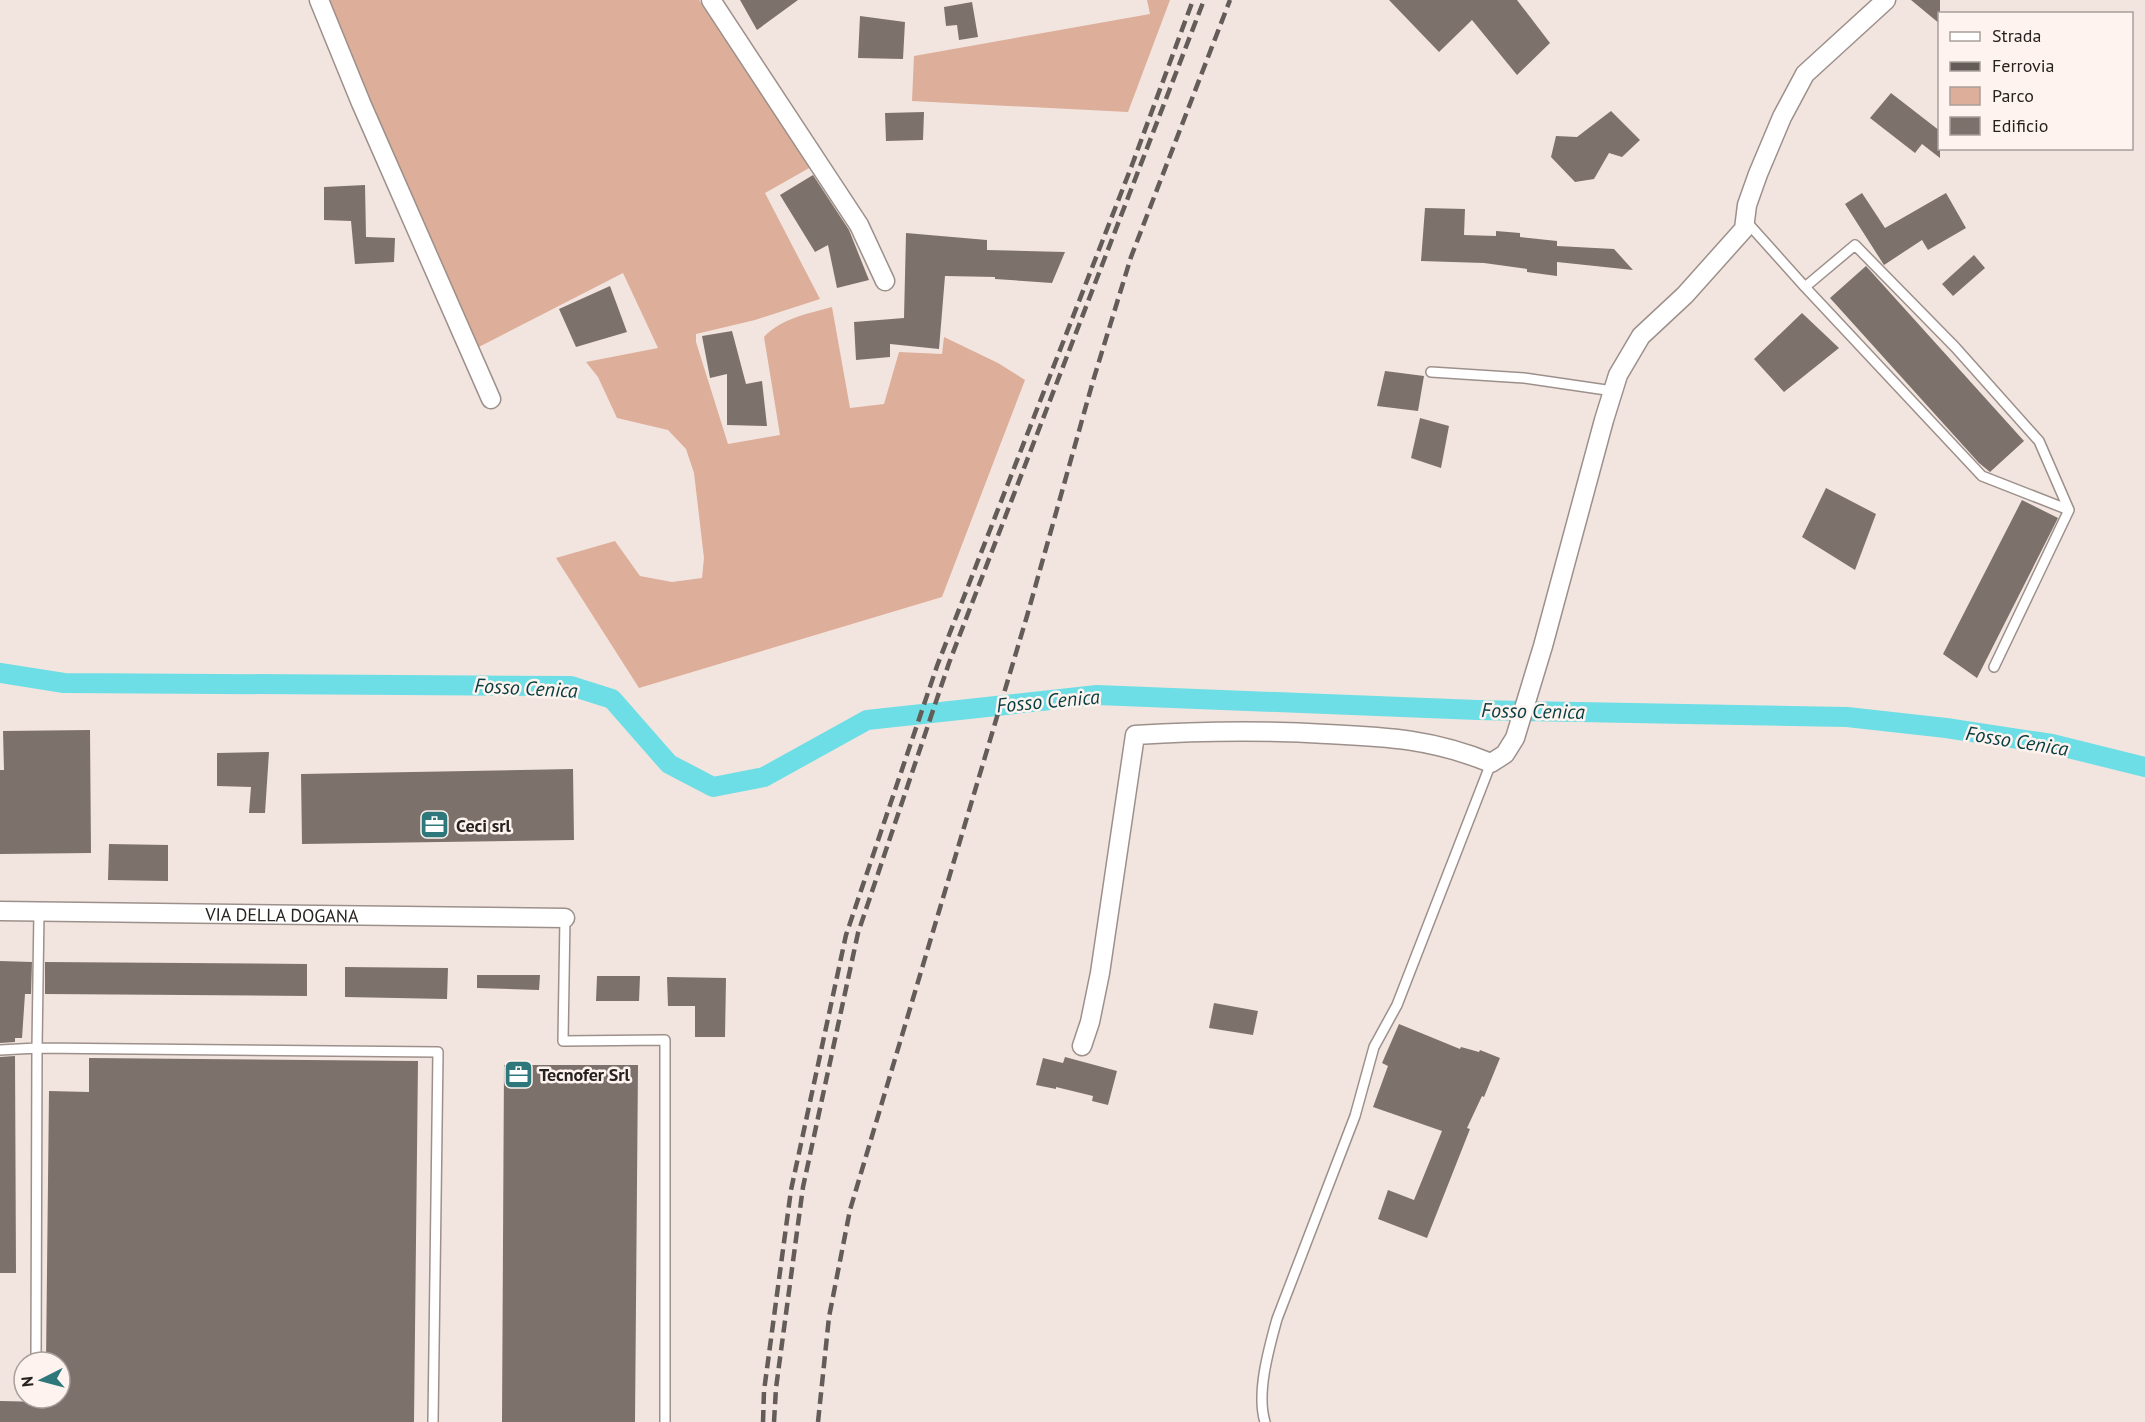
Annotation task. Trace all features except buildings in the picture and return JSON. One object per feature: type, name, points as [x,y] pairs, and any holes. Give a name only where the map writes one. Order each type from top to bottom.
[{"type":"street","points":[[319,0],[361,103],[491,399]]},
{"type":"street","points":[[711,0],[859,225],[885,281]]},
{"type":"street","points":[[1082,1046],[1090,1022],[1100,973],[1135,735],[1274,731],[1423,741],[1452,748],[1491,763],[1505,754],[1515,738],[1618,375],[1641,336],[1685,296],[1744,229],[1747,205],[1758,174],[1782,117],[1805,74],[1886,0]]},
{"type":"street","name":"VIA DELLA DOGANA","points":[[0,911],[565,918]]},
{"type":"lane","points":[[1745,219],[1805,287],[1982,476],[2068,510]]},
{"type":"lane","points":[[1805,287],[1855,246],[1955,347],[2039,441],[2068,510],[1994,667]]},
{"type":"lane","points":[[1431,372],[1524,378],[1613,391]]},
{"type":"lane","points":[[1265,1422],[1264,1384],[1269,1348],[1277,1319],[1354,1116],[1374,1047],[1397,1005],[1491,763]]},
{"type":"lane","points":[[36,1350],[39,911]]},
{"type":"lane","points":[[565,918],[563,1041],[664,1040],[665,1422]]},
{"type":"lane","points":[[0,1050],[37,1048],[438,1052],[433,1422]]},
{"type":"green space","points":[[325,0],[699,0],[811,167],[765,193],[820,299],[755,320],[696,334],[696,342],[728,444],[780,435],[764,337],[787,321],[832,307],[850,408],[884,404],[899,352],[942,354],[944,337],[998,363],[1025,380],[942,597],[639,688],[556,558],[615,541],[640,576],[672,582],[702,578],[704,558],[694,473],[686,449],[668,430],[617,418],[598,377],[586,362],[658,348],[623,273],[473,350]]},
{"type":"green space","points":[[1147,0],[1170,0],[1128,112],[912,101],[914,56],[1150,14]]},
{"type":"waterway","name":"Fosso Cenica","points":[[0,673],[64,683],[571,686],[612,699],[669,764],[713,787],[764,777],[867,720],[1097,695],[1477,710],[1847,717],[1946,728],[2052,744],[2145,767]]},
{"type":"railway","points":[[763,1422],[764,1391],[791,1190],[846,935],[937,666],[1132,165],[1193,0]]},
{"type":"railway","points":[[774,1422],[776,1388],[803,1187],[858,933],[949,663],[1204,0]]},
{"type":"railway","points":[[818,1422],[829,1317],[850,1210],[1131,257],[1230,0]]},
{"type":"place","name":"Ceci srl","points":[[435,825]]},
{"type":"place","name":"Tecnofer Srl","points":[[518,1074]]}]
